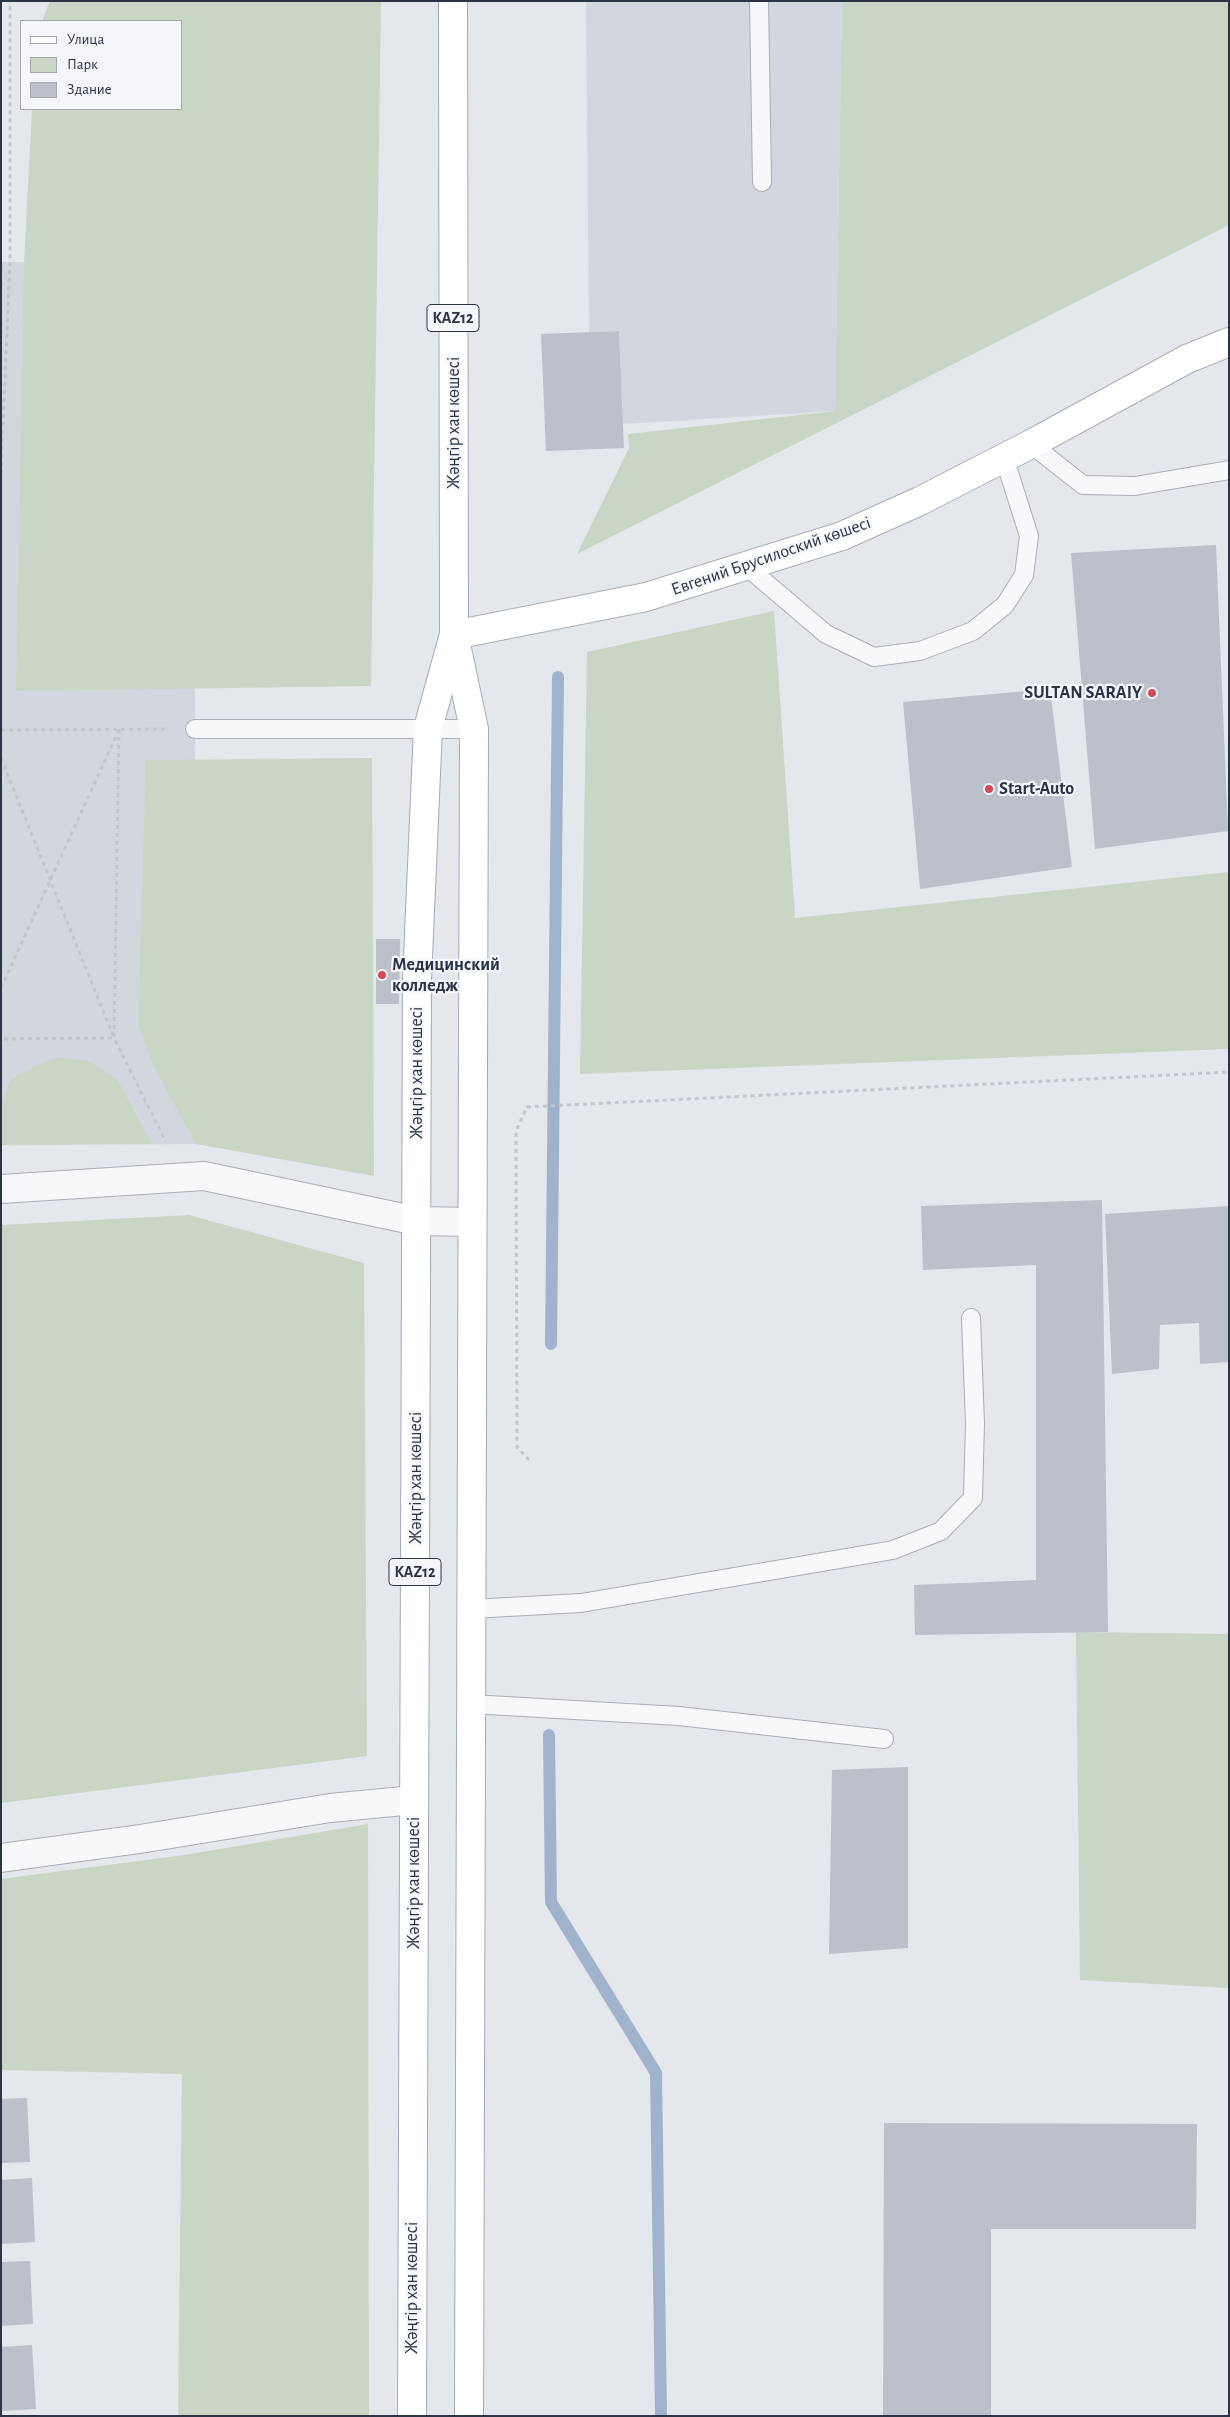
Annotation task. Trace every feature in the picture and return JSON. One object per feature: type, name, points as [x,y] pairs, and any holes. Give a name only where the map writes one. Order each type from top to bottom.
[{"type":"main road","name":"Жәңгір хан көшесі","points":[[453,1],[454,635],[474,729],[469,2416]]},
{"type":"main road","name":"Евгений Брусилоский көшесі","points":[[454,635],[646,597],[842,536],[920,501],[1031,444],[1187,359],[1229,342]]},
{"type":"main road","name":"Жәңгір хан көшесі","points":[[412,2416],[417,980],[428,728],[454,635]]},
{"type":"street","points":[[1,1189],[204,1176],[417,1221],[472,1222]]},
{"type":"street","points":[[1,1858],[140,1839],[330,1808],[414,1800]]},
{"type":"lane","points":[[759,1],[762,182]]},
{"type":"lane","points":[[1031,444],[1083,485],[1135,486],[1229,470]]},
{"type":"lane","points":[[746,566],[826,634],[874,657],[920,651],[973,631],[1005,605],[1024,575],[1029,536],[1004,457]]},
{"type":"lane","points":[[195,729],[474,729]]},
{"type":"lane","points":[[471,1610],[591,1602],[893,1550],[941,1531],[973,1498],[975,1423],[971,1318]]},
{"type":"lane","points":[[471,1704],[679,1716],[884,1739]]},
{"type":"path","points":[[1,474],[10,262],[10,1]]},
{"type":"path","points":[[1,730],[195,729]]},
{"type":"path","points":[[1,988],[119,730]]},
{"type":"path","points":[[114,1038],[119,730]]},
{"type":"path","points":[[1,758],[114,1038],[183,1177]]},
{"type":"path","points":[[1,1039],[114,1038]]},
{"type":"path","points":[[528,1460],[518,1446],[516,1131],[527,1107],[1229,1072]]},
{"type":"shaded area","points":[[586,1],[842,1],[835,411],[623,424],[619,331],[589,332]]},
{"type":"shaded area","points":[[194,261],[196,1144],[1,1145],[1,262]]},
{"type":"green space","points":[[50,1],[381,1],[371,686],[16,691],[24,262],[32,110],[182,110],[182,20],[42,20]]},
{"type":"green space","points":[[842,1],[1229,1],[1229,225],[577,554],[629,448],[628,434],[835,411]]},
{"type":"green space","points":[[774,611],[795,918],[1229,872],[1229,1049],[580,1074],[587,652]]},
{"type":"green space","points":[[372,758],[374,1176],[196,1144],[154,1067],[138,1024],[146,760]]},
{"type":"green space","points":[[58,1057],[88,1061],[117,1079],[152,1144],[1,1145],[1,1104],[10,1081],[30,1068]]},
{"type":"green space","points":[[189,1215],[364,1263],[367,1756],[1,1803],[1,1225]]},
{"type":"green space","points":[[1076,1632],[1229,1634],[1229,1988],[1080,1980]]},
{"type":"green space","points":[[368,1824],[369,2416],[178,2416],[182,2074],[1,2070],[1,1879],[184,1855]]},
{"type":"building","points":[[619,331],[624,448],[546,451],[541,334]]},
{"type":"building","points":[[1216,545],[1228,831],[1095,849],[1071,553]]},
{"type":"building","points":[[1050,689],[1072,867],[920,889],[903,702]]},
{"type":"building","points":[[376,939],[400,939],[399,1004],[376,1004]]},
{"type":"building","points":[[1102,1200],[1108,1632],[915,1635],[914,1585],[1036,1580],[1036,1265],[923,1270],[921,1206]]},
{"type":"building","points":[[1229,1206],[1229,1362],[1200,1364],[1199,1323],[1160,1325],[1159,1369],[1112,1374],[1105,1214]]},
{"type":"building","points":[[908,1767],[908,1948],[829,1954],[832,1770]]},
{"type":"building","points":[[27,2098],[30,2162],[1,2163],[1,2099]]},
{"type":"building","points":[[884,2123],[1197,2124],[1196,2229],[991,2229],[991,2416],[883,2416]]},
{"type":"building","points":[[32,2178],[35,2242],[1,2244],[1,2180]]},
{"type":"building","points":[[30,2261],[33,2324],[1,2326],[1,2262]]},
{"type":"building","points":[[32,2345],[36,2409],[1,2411],[1,2347]]},
{"type":"waterway","points":[[551,1344],[558,677]]},
{"type":"waterway","points":[[549,1735],[551,1902],[656,2073],[661,2416]]},
{"type":"place","name":"SULTAN SARAIY","points":[[1152,693]]},
{"type":"place","name":"Start-Auto","points":[[989,789]]},
{"type":"place","name":"Медицинский колледж","points":[[382,975]]}]
